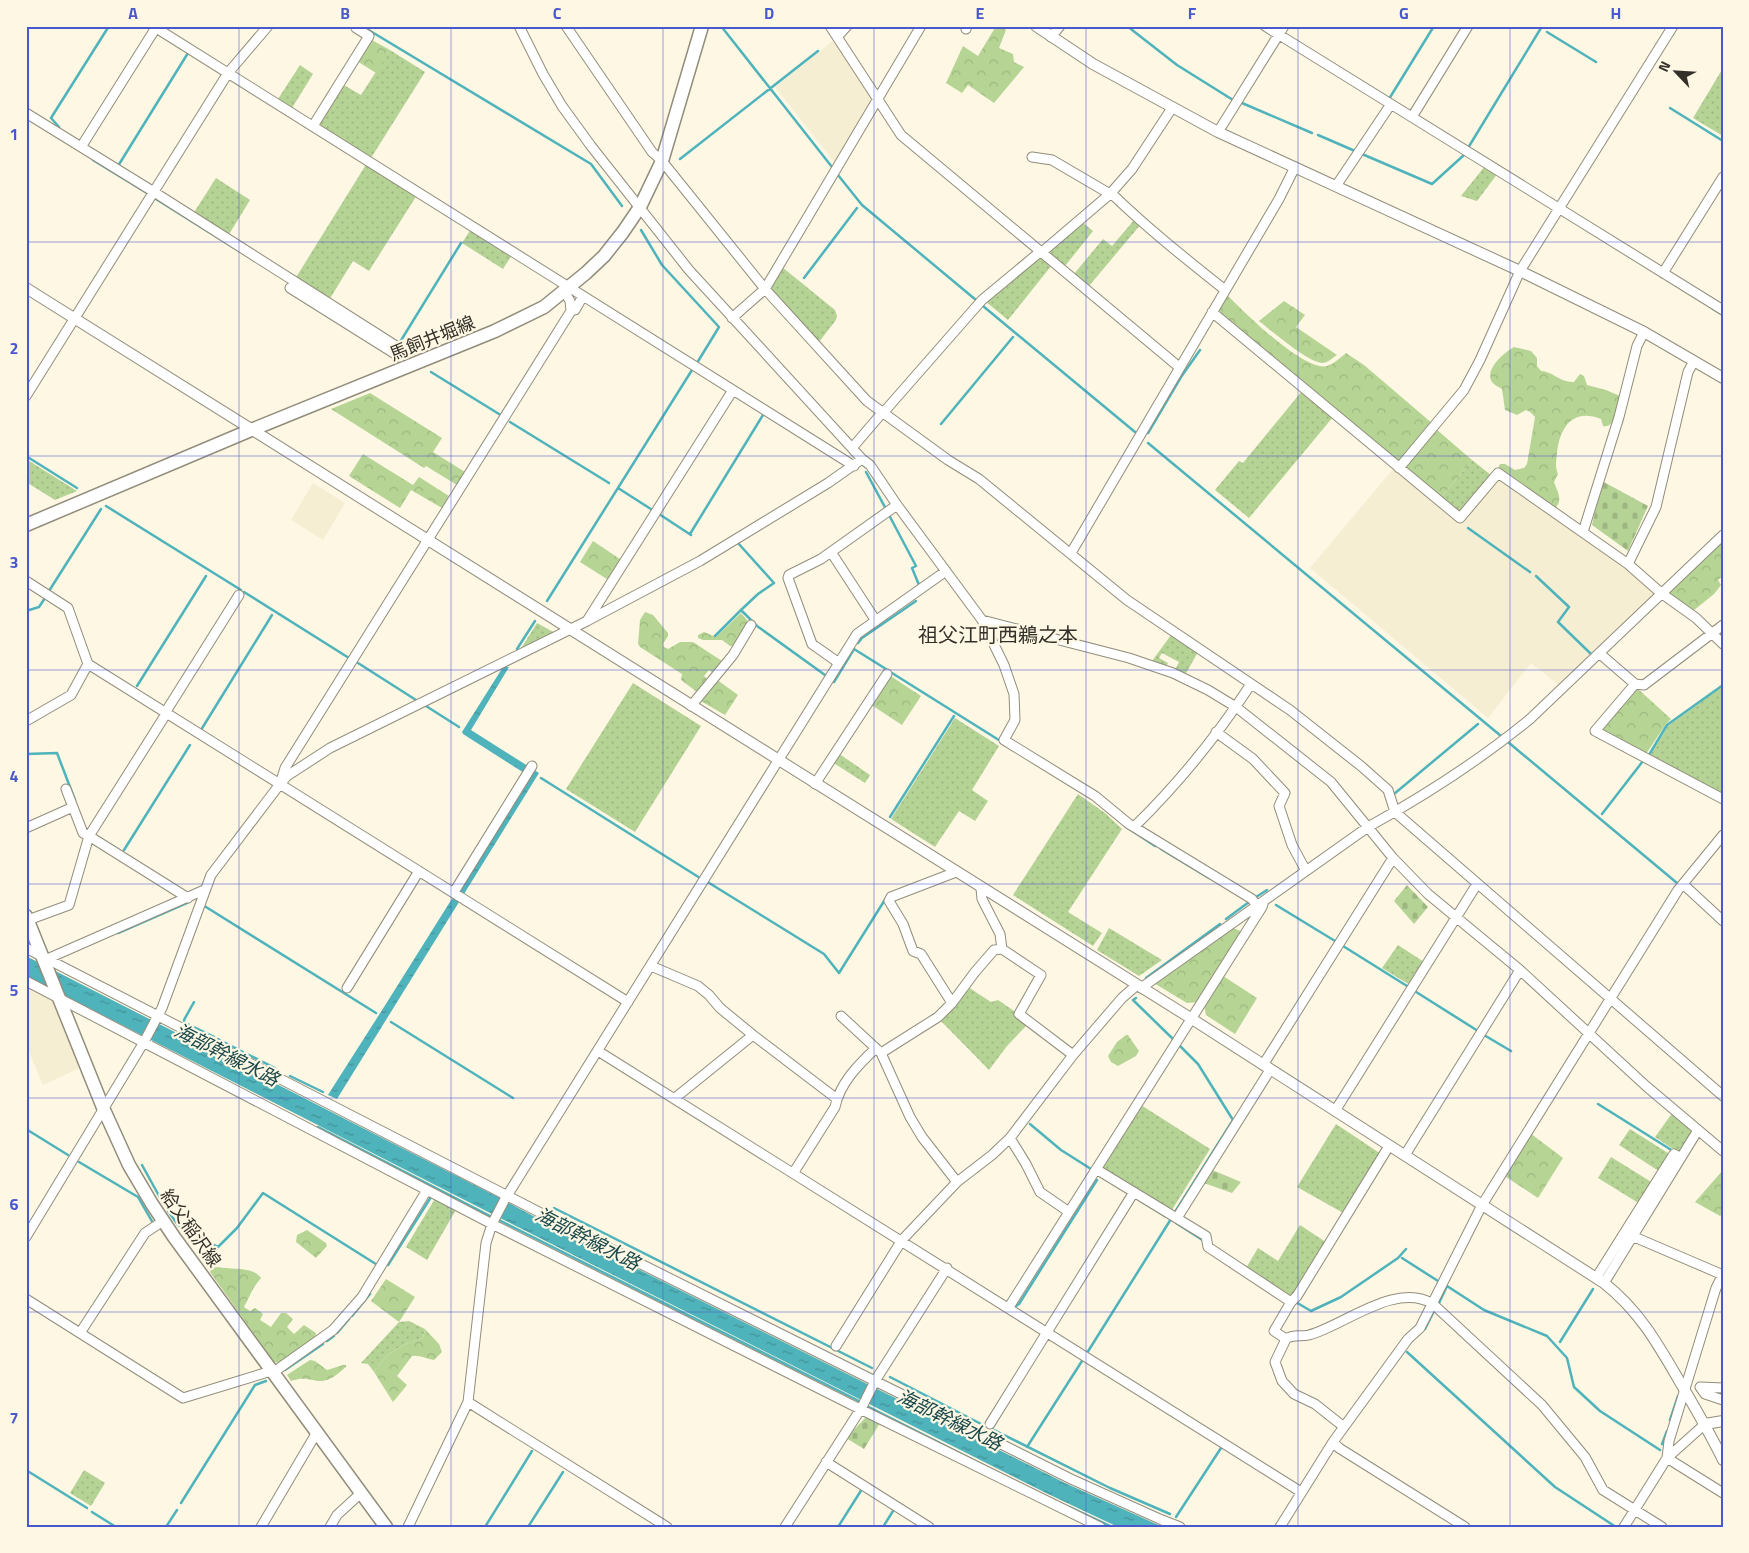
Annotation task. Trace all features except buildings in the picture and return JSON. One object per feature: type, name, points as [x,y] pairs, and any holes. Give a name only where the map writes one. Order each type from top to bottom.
[{"type":"main road","name":"馬飼井堀線","points":[[26,525],[251,430],[495,331],[544,307],[604,256],[624,232],[640,207],[662,161],[702,26]]},
{"type":"main road","name":"給父稲沢線","points":[[27,918],[45,960],[56,995],[129,1165],[163,1220],[386,1527]]},
{"type":"street","points":[[26,396],[228,73],[268,26]]},
{"type":"street","points":[[313,126],[369,36],[356,28],[357,26]]},
{"type":"street","points":[[519,26],[543,74],[562,106],[591,146],[690,270],[862,459],[870,465],[897,505],[982,620],[1004,664],[1014,694],[1015,720],[1004,740],[1095,796],[1134,827],[1261,903]]},
{"type":"street","points":[[566,26],[652,152],[662,161],[765,289],[867,401],[948,460],[979,479],[1127,600],[1290,710],[1362,766],[1388,790],[1395,812],[1723,1096]]},
{"type":"street","points":[[830,26],[901,134],[1179,367]]},
{"type":"street","points":[[837,37],[847,26]]},
{"type":"street","points":[[732,318],[765,289],[921,26]]},
{"type":"street","points":[[1036,26],[1093,64],[1218,132],[1520,271],[1644,332],[1723,378]]},
{"type":"street","points":[[1051,37],[1060,26]]},
{"type":"street","points":[[1264,26],[1723,310]]},
{"type":"street","points":[[1218,132],[1284,26]]},
{"type":"street","points":[[1412,117],[1468,26]]},
{"type":"street","points":[[1399,468],[1464,390],[1480,360],[1520,271],[1673,26]]},
{"type":"street","points":[[81,147],[155,27],[566,289],[583,296],[854,466]]},
{"type":"street","points":[[1336,186],[1390,104]]},
{"type":"street","points":[[852,448],[982,300],[1111,194],[1132,169],[1172,108]]},
{"type":"street","points":[[26,114],[154,192],[404,351],[402,354]]},
{"type":"street","points":[[1032,157],[1052,160],[1111,194],[1174,249],[1226,290]]},
{"type":"street","points":[[1071,553],[1226,290],[1295,167]]},
{"type":"street","points":[[1663,273],[1723,177]]},
{"type":"street","points":[[26,288],[1192,1019],[1600,1280],[1623,1298],[1644,1324],[1705,1424],[1723,1460]]},
{"type":"street","points":[[290,288],[400,357],[402,354]]},
{"type":"street","points":[[566,289],[571,311]]},
{"type":"street","points":[[280,784],[285,768],[571,311],[575,310],[583,296]]},
{"type":"street","points":[[1212,312],[1460,518],[1498,473],[1628,564],[1661,593],[1696,618],[1723,644]]},
{"type":"street","points":[[1583,532],[1619,417],[1637,346],[1644,332]]},
{"type":"street","points":[[402,354],[407,357],[410,365]]},
{"type":"street","points":[[1628,564],[1656,507],[1688,372],[1694,361]]},
{"type":"street","points":[[587,621],[733,390]]},
{"type":"street","points":[[26,1237],[104,1110],[157,1018],[204,890],[211,876],[288,776],[330,748],[587,621],[700,561],[854,466],[862,459]]},
{"type":"street","points":[[839,663],[812,644],[788,578],[789,575],[831,552],[897,505]]},
{"type":"street","points":[[836,1346],[902,1240],[957,1182],[992,1155],[1010,1138],[1073,1055],[1122,998],[1368,827],[1395,812],[1502,741],[1530,719],[1723,535]]},
{"type":"street","points":[[831,552],[876,620]]},
{"type":"street","points":[[408,1527],[468,1402],[486,1243],[493,1222],[506,1198],[857,634],[946,571]]},
{"type":"street","points":[[26,581],[68,608],[88,664],[628,1002]]},
{"type":"street","points":[[27,918],[69,905],[88,836],[239,595]]},
{"type":"street","points":[[982,620],[1129,658],[1173,673],[1208,690],[1236,707],[1331,782],[1393,858],[1428,894],[1520,970],[1646,1086],[1723,1151]]},
{"type":"street","points":[[691,706],[732,655],[751,625]]},
{"type":"street","points":[[1599,653],[1635,684],[1644,685],[1723,625]]},
{"type":"street","points":[[26,722],[71,694],[88,664]]},
{"type":"street","points":[[815,784],[887,674]]},
{"type":"street","points":[[1134,827],[1163,798],[1236,707],[1251,684]]},
{"type":"street","points":[[1635,684],[1595,731],[1723,799]]},
{"type":"street","points":[[1216,732],[1253,759],[1285,793],[1279,806],[1292,845],[1306,871]]},
{"type":"street","points":[[454,893],[532,766]]},
{"type":"street","points":[[66,788],[82,833],[188,898]]},
{"type":"street","points":[[26,828],[73,807]]},
{"type":"street","points":[[1280,1527],[1333,1442],[1408,1339],[1420,1328],[1482,1205],[1683,884],[1723,835]]},
{"type":"street","points":[[1177,1218],[1393,858]]},
{"type":"street","points":[[347,988],[419,871]]},
{"type":"street","points":[[952,1003],[921,954],[913,950],[904,924],[889,901],[892,897],[956,872]]},
{"type":"street","points":[[1335,1111],[1478,884]]},
{"type":"street","points":[[1683,884],[1723,921]]},
{"type":"street","points":[[981,888],[982,900],[1000,934],[1002,949]]},
{"type":"street","points":[[45,960],[204,890]]},
{"type":"street","points":[[1009,1307],[1262,907],[1261,903]]},
{"type":"street","points":[[26,948],[45,960],[506,1198],[1071,1479],[1180,1527]]},
{"type":"street","points":[[794,1172],[835,1108],[837,1099],[855,1068],[878,1051],[938,1017],[952,1003],[974,972],[994,950],[1002,949],[1041,975],[1018,1014],[1073,1055]]},
{"type":"street","points":[[651,966],[698,986],[720,1008],[753,1035],[837,1099]]},
{"type":"street","points":[[1404,1156],[1520,970]]},
{"type":"street","points":[[26,981],[145,1040],[427,1190],[1100,1527]]},
{"type":"street","points":[[841,1016],[878,1051],[910,1117],[922,1137],[957,1182]]},
{"type":"street","points":[[674,1098],[753,1035]]},
{"type":"street","points":[[598,1051],[794,1172],[1301,1492]]},
{"type":"street","points":[[1600,1280],[1632,1236],[1698,1130]]},
{"type":"street","points":[[1010,1138],[1040,1192],[1069,1212]]},
{"type":"street","points":[[1286,1339],[1274,1331],[1290,1302],[1297,1296],[1389,1146]]},
{"type":"street","points":[[1600,1280],[1674,1154],[1680,1158]]},
{"type":"street","points":[[1096,1169],[1206,1236],[1208,1247],[1290,1302]]},
{"type":"street","points":[[26,1299],[183,1398],[278,1369],[333,1330],[362,1297],[427,1190]]},
{"type":"street","points":[[990,1424],[1134,1192]]},
{"type":"street","points":[[80,1333],[145,1233],[163,1220]]},
{"type":"street","points":[[1632,1236],[1723,1274],[1716,1288],[1669,1441],[1667,1458]]},
{"type":"street","points":[[785,1527],[947,1268]]},
{"type":"street","points":[[1344,1427],[1315,1404],[1294,1394],[1282,1382],[1275,1362],[1286,1339],[1289,1336],[1308,1336],[1374,1306],[1405,1297],[1427,1300],[1542,1405],[1585,1458],[1603,1490],[1662,1527]]},
{"type":"street","points":[[1723,1388],[1700,1387],[1705,1394],[1723,1400]]},
{"type":"street","points":[[468,1402],[667,1527]]},
{"type":"street","points":[[1624,1527],[1667,1458],[1705,1424],[1723,1421]]},
{"type":"street","points":[[261,1527],[316,1432]]},
{"type":"street","points":[[1333,1442],[1339,1448],[1464,1527]]},
{"type":"street","points":[[1667,1458],[1723,1494]]},
{"type":"street","points":[[826,1462],[930,1527]]},
{"type":"street","points":[[330,1527],[337,1515],[361,1493]]},
{"type":"shaded area","points":[[834,40],[872,97],[872,101],[835,163],[775,87]]},
{"type":"shaded area","points":[[1393,469],[1459,525],[1497,480],[1501,480],[1624,566],[1654,591],[1654,596],[1560,686],[1531,663],[1488,718],[1310,568]]},
{"type":"shaded area","points":[[313,483],[345,503],[323,540],[291,520]]},
{"type":"shaded area","points":[[26,985],[52,998],[80,1068],[43,1085],[26,1045]]},
{"type":"green space","points":[[996,26],[1006,30],[999,48],[1013,54],[1014,62],[1024,67],[994,103],[968,85],[962,93],[946,83],[963,46],[978,56]]},
{"type":"green space","points":[[370,39],[390,50],[376,73],[357,61]]},
{"type":"green space","points":[[390,50],[425,72],[371,158],[316,125],[342,84],[361,95]]},
{"type":"green space","points":[[300,65],[313,74],[292,108],[278,99]]},
{"type":"green space","points":[[1723,68],[1723,136],[1693,118]]},
{"type":"green space","points":[[367,163],[417,195],[369,271],[353,261],[329,300],[295,279]]},
{"type":"green space","points":[[1485,166],[1498,173],[1477,201],[1461,196]]},
{"type":"green space","points":[[216,178],[250,200],[228,236],[193,214]]},
{"type":"green space","points":[[1135,219],[1141,224],[1089,286],[1074,274],[1103,239],[1112,246]]},
{"type":"green space","points":[[1081,221],[1093,231],[1065,266],[1048,252]]},
{"type":"green space","points":[[471,229],[512,255],[503,269],[462,243]]},
{"type":"green space","points":[[1038,256],[1052,265],[1008,320],[985,301]]},
{"type":"green space","points":[[782,267],[835,310],[836,320],[819,342],[771,290],[770,287]]},
{"type":"green space","points":[[1227,295],[1274,339],[1304,360],[1317,365],[1327,366],[1346,353],[1364,365],[1433,424],[1399,462],[1218,312]]},
{"type":"green space","points":[[1284,301],[1305,315],[1296,327],[1337,355],[1324,363],[1316,361],[1299,352],[1259,321]]},
{"type":"green space","points":[[1514,347],[1531,351],[1537,358],[1537,366],[1541,371],[1569,382],[1574,382],[1580,374],[1584,376],[1587,385],[1620,396],[1611,424],[1603,426],[1601,419],[1582,416],[1575,418],[1564,429],[1558,445],[1556,459],[1558,474],[1554,482],[1559,502],[1555,509],[1498,468],[1500,464],[1505,464],[1515,470],[1524,468],[1527,464],[1535,417],[1526,410],[1517,415],[1505,410],[1502,389],[1492,382],[1490,377],[1493,367],[1497,362]]},
{"type":"green space","points":[[1302,391],[1333,417],[1249,518],[1215,490],[1239,461],[1243,463]]},
{"type":"green space","points":[[370,393],[442,438],[433,452],[465,472],[457,485],[426,466],[424,468],[331,409]]},
{"type":"green space","points":[[1436,429],[1472,460],[1441,498],[1404,468]]},
{"type":"green space","points":[[363,454],[413,485],[419,477],[449,496],[442,508],[411,490],[400,508],[349,476]]},
{"type":"green space","points":[[26,459],[77,491],[55,500],[26,482]]},
{"type":"green space","points":[[1472,460],[1491,475],[1459,513],[1441,498]]},
{"type":"green space","points":[[1602,481],[1648,506],[1628,551],[1592,525]]},
{"type":"green space","points":[[1723,540],[1723,576],[1718,580],[1721,585],[1714,594],[1693,611],[1668,594],[1669,591]]},
{"type":"green space","points":[[593,541],[623,561],[610,581],[580,562]]},
{"type":"green space","points":[[645,612],[653,615],[668,633],[663,644],[664,647],[668,649],[680,642],[693,642],[722,661],[714,674],[709,670],[704,676],[708,680],[697,692],[681,680],[682,674],[638,644],[640,620]]},
{"type":"green space","points":[[741,613],[747,620],[747,626],[733,646],[722,640],[703,640],[698,638],[698,635],[704,632],[716,637]]},
{"type":"green space","points":[[537,623],[557,634],[520,650]]},
{"type":"green space","points":[[1171,635],[1198,652],[1185,675],[1175,670],[1179,662],[1162,653],[1159,658],[1168,663],[1166,667],[1152,661]]},
{"type":"green space","points":[[889,675],[921,696],[902,725],[870,704]]},
{"type":"green space","points":[[716,679],[738,695],[725,715],[699,700]]},
{"type":"green space","points":[[633,683],[701,726],[635,832],[566,789]]},
{"type":"green space","points":[[1723,686],[1723,795],[1650,756],[1668,726]]},
{"type":"green space","points":[[1637,688],[1671,719],[1646,754],[1602,729]]},
{"type":"green space","points":[[955,718],[999,746],[972,790],[988,801],[975,821],[959,811],[935,847],[891,819]]},
{"type":"green space","points":[[838,753],[870,775],[865,783],[832,762]]},
{"type":"green space","points":[[1078,794],[1105,813],[1122,829],[1068,912],[1102,933],[1093,946],[1013,895]]},
{"type":"green space","points":[[1407,885],[1428,907],[1414,924],[1394,901]]},
{"type":"green space","points":[[1230,927],[1243,932],[1198,1002],[1187,1003],[1152,982]]},
{"type":"green space","points":[[1109,928],[1162,960],[1139,976],[1097,950]]},
{"type":"green space","points":[[1398,945],[1424,962],[1410,985],[1382,968]]},
{"type":"green space","points":[[1223,976],[1257,998],[1235,1034],[1206,1015],[1204,1006]]},
{"type":"green space","points":[[968,987],[991,1002],[998,1000],[1017,1013],[1028,1024],[1007,1046],[989,1070],[941,1021]]},
{"type":"green space","points":[[1128,1035],[1139,1051],[1136,1056],[1118,1066],[1111,1062],[1108,1056],[1117,1042]]},
{"type":"green space","points":[[1141,1105],[1210,1149],[1170,1213],[1102,1170]]},
{"type":"green space","points":[[1673,1112],[1694,1130],[1679,1153],[1655,1137]]},
{"type":"green space","points":[[1336,1124],[1381,1154],[1345,1214],[1297,1187]]},
{"type":"green space","points":[[1630,1129],[1671,1155],[1660,1172],[1619,1145]]},
{"type":"green space","points":[[1530,1133],[1563,1158],[1538,1198],[1503,1175]]},
{"type":"green space","points":[[1611,1157],[1653,1183],[1640,1204],[1598,1178]]},
{"type":"green space","points":[[1210,1169],[1241,1182],[1232,1193],[1201,1182]]},
{"type":"green space","points":[[1723,1170],[1723,1213],[1720,1216],[1695,1202]]},
{"type":"green space","points":[[436,1197],[457,1208],[427,1260],[406,1247]]},
{"type":"green space","points":[[1300,1225],[1327,1243],[1292,1298],[1246,1268],[1258,1248],[1278,1261]]},
{"type":"green space","points":[[307,1230],[326,1243],[327,1246],[316,1258],[296,1242],[297,1235]]},
{"type":"green space","points":[[212,1268],[247,1270],[257,1274],[261,1278],[244,1307],[250,1311],[255,1308],[263,1314],[260,1320],[271,1327],[281,1313],[286,1313],[293,1319],[287,1327],[294,1334],[304,1325],[316,1333],[315,1340],[280,1363],[274,1362],[210,1272]]},
{"type":"green space","points":[[386,1279],[415,1297],[399,1322],[371,1301]]},
{"type":"green space","points":[[409,1321],[425,1329],[423,1338],[389,1354],[374,1372],[368,1364],[361,1363],[399,1322]]},
{"type":"green space","points":[[425,1329],[439,1344],[442,1352],[434,1360],[412,1356],[397,1376],[407,1385],[393,1402],[374,1372],[389,1354],[423,1338]]},
{"type":"green space","points":[[310,1360],[315,1361],[327,1370],[343,1365],[346,1365],[346,1367],[325,1381],[304,1379],[291,1381],[287,1375]]},
{"type":"green space","points":[[867,1416],[880,1423],[864,1449],[846,1438]]},
{"type":"green space","points":[[84,1470],[105,1483],[91,1506],[70,1493]]},
{"type":"water","points":[[503,667],[509,667],[471,730],[539,773],[337,1099],[328,1095],[529,776],[462,732]]},
{"type":"water","points":[[26,956],[548,1224],[1065,1483],[1163,1527],[1118,1527],[1048,1494],[494,1215],[26,976]]},
{"type":"waterway","points":[[58,130],[59,127],[51,118],[109,26]]},
{"type":"waterway","points":[[362,26],[591,164],[622,206]]},
{"type":"waterway","points":[[721,26],[832,167]]},
{"type":"waterway","points":[[1127,26],[1177,65],[1233,100]]},
{"type":"waterway","points":[[1389,99],[1434,26]]},
{"type":"waterway","points":[[1468,148],[1541,28]]},
{"type":"waterway","points":[[1547,32],[1596,62]]},
{"type":"waterway","points":[[680,159],[818,51]]},
{"type":"waterway","points":[[118,166],[188,53]]},
{"type":"waterway","points":[[1242,103],[1312,133]]},
{"type":"waterway","points":[[1670,108],[1723,141]]},
{"type":"waterway","points":[[1318,135],[1355,151]]},
{"type":"waterway","points":[[1362,154],[1432,184],[1464,155]]},
{"type":"waterway","points":[[93,160],[147,193]]},
{"type":"waterway","points":[[838,175],[862,205],[976,300]]},
{"type":"waterway","points":[[156,199],[239,251]]},
{"type":"waterway","points":[[804,278],[857,208]]},
{"type":"waterway","points":[[641,230],[662,265],[719,327],[697,363]]},
{"type":"waterway","points":[[400,342],[461,243]]},
{"type":"waterway","points":[[983,306],[1135,432]]},
{"type":"waterway","points":[[1713,309],[1723,315]]},
{"type":"waterway","points":[[941,424],[1013,337]]},
{"type":"waterway","points":[[1148,433],[1181,377],[1200,350]]},
{"type":"waterway","points":[[547,601],[692,370]]},
{"type":"waterway","points":[[431,372],[499,414]]},
{"type":"waterway","points":[[690,534],[763,415]]},
{"type":"waterway","points":[[510,422],[609,483]]},
{"type":"waterway","points":[[1148,443],[1501,736]]},
{"type":"waterway","points":[[26,456],[77,488]]},
{"type":"waterway","points":[[866,472],[887,511]]},
{"type":"waterway","points":[[618,488],[654,511]]},
{"type":"waterway","points":[[106,506],[241,590]]},
{"type":"waterway","points":[[49,591],[101,509]]},
{"type":"waterway","points":[[659,514],[691,535]]},
{"type":"waterway","points":[[889,515],[916,566],[912,568],[919,585]]},
{"type":"waterway","points":[[1468,528],[1530,572]]},
{"type":"waterway","points":[[738,543],[774,583],[758,594],[741,610],[757,626],[825,675]]},
{"type":"waterway","points":[[137,686],[206,576]]},
{"type":"waterway","points":[[1536,576],[1569,607],[1558,622],[1591,654]]},
{"type":"waterway","points":[[244,592],[349,658]]},
{"type":"waterway","points":[[26,611],[39,607],[45,598]]},
{"type":"waterway","points":[[858,643],[862,638],[916,601]]},
{"type":"waterway","points":[[715,636],[741,610]]},
{"type":"waterway","points":[[201,730],[272,615]]},
{"type":"waterway","points":[[517,649],[535,621]]},
{"type":"waterway","points":[[834,682],[854,649],[886,669]]},
{"type":"waterway","points":[[358,663],[416,700]]},
{"type":"waterway","points":[[892,673],[1002,742]]},
{"type":"waterway","points":[[1649,755],[1667,725],[1723,685]]},
{"type":"waterway","points":[[426,706],[459,727]]},
{"type":"waterway","points":[[890,817],[954,716]]},
{"type":"waterway","points":[[1394,794],[1478,724]]},
{"type":"waterway","points":[[1508,742],[1677,883]]},
{"type":"waterway","points":[[124,850],[190,745]]},
{"type":"waterway","points":[[26,754],[57,753],[75,800]]},
{"type":"waterway","points":[[1602,814],[1643,761]]},
{"type":"waterway","points":[[541,778],[700,878]]},
{"type":"waterway","points":[[1125,826],[1155,846]]},
{"type":"waterway","points":[[1161,849],[1209,878]]},
{"type":"waterway","points":[[706,881],[824,954],[839,973],[886,898]]},
{"type":"waterway","points":[[1256,897],[1267,890]]},
{"type":"waterway","points":[[1226,919],[1248,901]]},
{"type":"waterway","points":[[118,933],[189,902]]},
{"type":"waterway","points":[[1276,905],[1335,941]]},
{"type":"waterway","points":[[206,907],[376,1013]]},
{"type":"waterway","points":[[1146,978],[1220,924]]},
{"type":"waterway","points":[[1343,946],[1407,986]]},
{"type":"waterway","points":[[1413,990],[1478,1031]]},
{"type":"waterway","points":[[1136,998],[1133,1000],[1173,1039]]},
{"type":"waterway","name":"海部幹線水路","points":[[194,1002],[184,1020],[185,1023],[214,1037]]},
{"type":"waterway","points":[[391,1022],[513,1098]]},
{"type":"waterway","points":[[1484,1035],[1511,1051]]},
{"type":"waterway","name":"海部幹線水路","points":[[218,1039],[243,1052]]},
{"type":"waterway","points":[[1175,1212],[1233,1120],[1198,1064],[1180,1046]]},
{"type":"waterway","name":"海部幹線水路","points":[[247,1054],[275,1068]]},
{"type":"waterway","name":"海部幹線水路","points":[[290,1076],[323,1092]]},
{"type":"waterway","points":[[1598,1104],[1673,1151]]},
{"type":"waterway","points":[[1030,1124],[1061,1150],[1091,1169]]},
{"type":"waterway","points":[[318,1127],[492,1217]]},
{"type":"waterway","points":[[26,1129],[68,1155]]},
{"type":"waterway","points":[[79,1162],[138,1197],[153,1223]]},
{"type":"waterway","points":[[142,1165],[163,1203]]},
{"type":"waterway","points":[[1016,1306],[1097,1180]]},
{"type":"waterway","points":[[168,1211],[178,1225],[218,1247],[237,1228],[263,1193],[379,1266]]},
{"type":"waterway","points":[[388,1265],[431,1197]]},
{"type":"waterway","points":[[1142,1202],[1165,1216]]},
{"type":"waterway","name":"海部幹線水路","points":[[554,1208],[872,1368]]},
{"type":"waterway","points":[[497,1219],[861,1402]]},
{"type":"waterway","points":[[1087,1353],[1171,1219]]},
{"type":"waterway","points":[[1176,1223],[1204,1241]]},
{"type":"waterway","points":[[1294,1301],[1311,1311],[1341,1297],[1398,1258],[1406,1249]]},
{"type":"waterway","points":[[1402,1258],[1438,1281]]},
{"type":"waterway","points":[[1439,1303],[1447,1286],[1484,1310],[1547,1336],[1567,1358],[1574,1387],[1600,1411],[1660,1450]]},
{"type":"waterway","points":[[1560,1342],[1593,1289]]},
{"type":"waterway","points":[[352,1316],[370,1294]]},
{"type":"waterway","points":[[1425,1329],[1433,1313]]},
{"type":"waterway","points":[[337,1333],[349,1319]]},
{"type":"waterway","points":[[327,1341],[334,1336]]},
{"type":"waterway","points":[[285,1370],[323,1344]]},
{"type":"waterway","points":[[1407,1352],[1555,1487],[1616,1527]]},
{"type":"waterway","points":[[1027,1447],[1082,1361]]},
{"type":"waterway","name":"海部幹線水路","points":[[890,1377],[985,1426]]},
{"type":"waterway","points":[[181,1503],[255,1385],[266,1381]]},
{"type":"waterway","points":[[1670,1420],[1678,1396]]},
{"type":"waterway","points":[[865,1405],[1003,1475]]},
{"type":"waterway","name":"海部幹線水路","points":[[992,1429],[1110,1488],[1170,1514]]},
{"type":"waterway","points":[[1662,1444],[1667,1431]]},
{"type":"waterway","points":[[1176,1517],[1221,1448]]},
{"type":"waterway","points":[[485,1527],[532,1451]]},
{"type":"waterway","points":[[26,1470],[87,1508]]},
{"type":"waterway","points":[[528,1527],[563,1472]]},
{"type":"waterway","points":[[838,1527],[862,1489]]},
{"type":"waterway","points":[[1069,1507],[1112,1527]]},
{"type":"waterway","points":[[166,1527],[177,1510]]},
{"type":"waterway","points":[[883,1527],[893,1511]]},
{"type":"waterway","points":[[92,1512],[116,1527]]},
{"type":"district","name":"祖父江町西鵜之本","points":[[998,634]]}]
